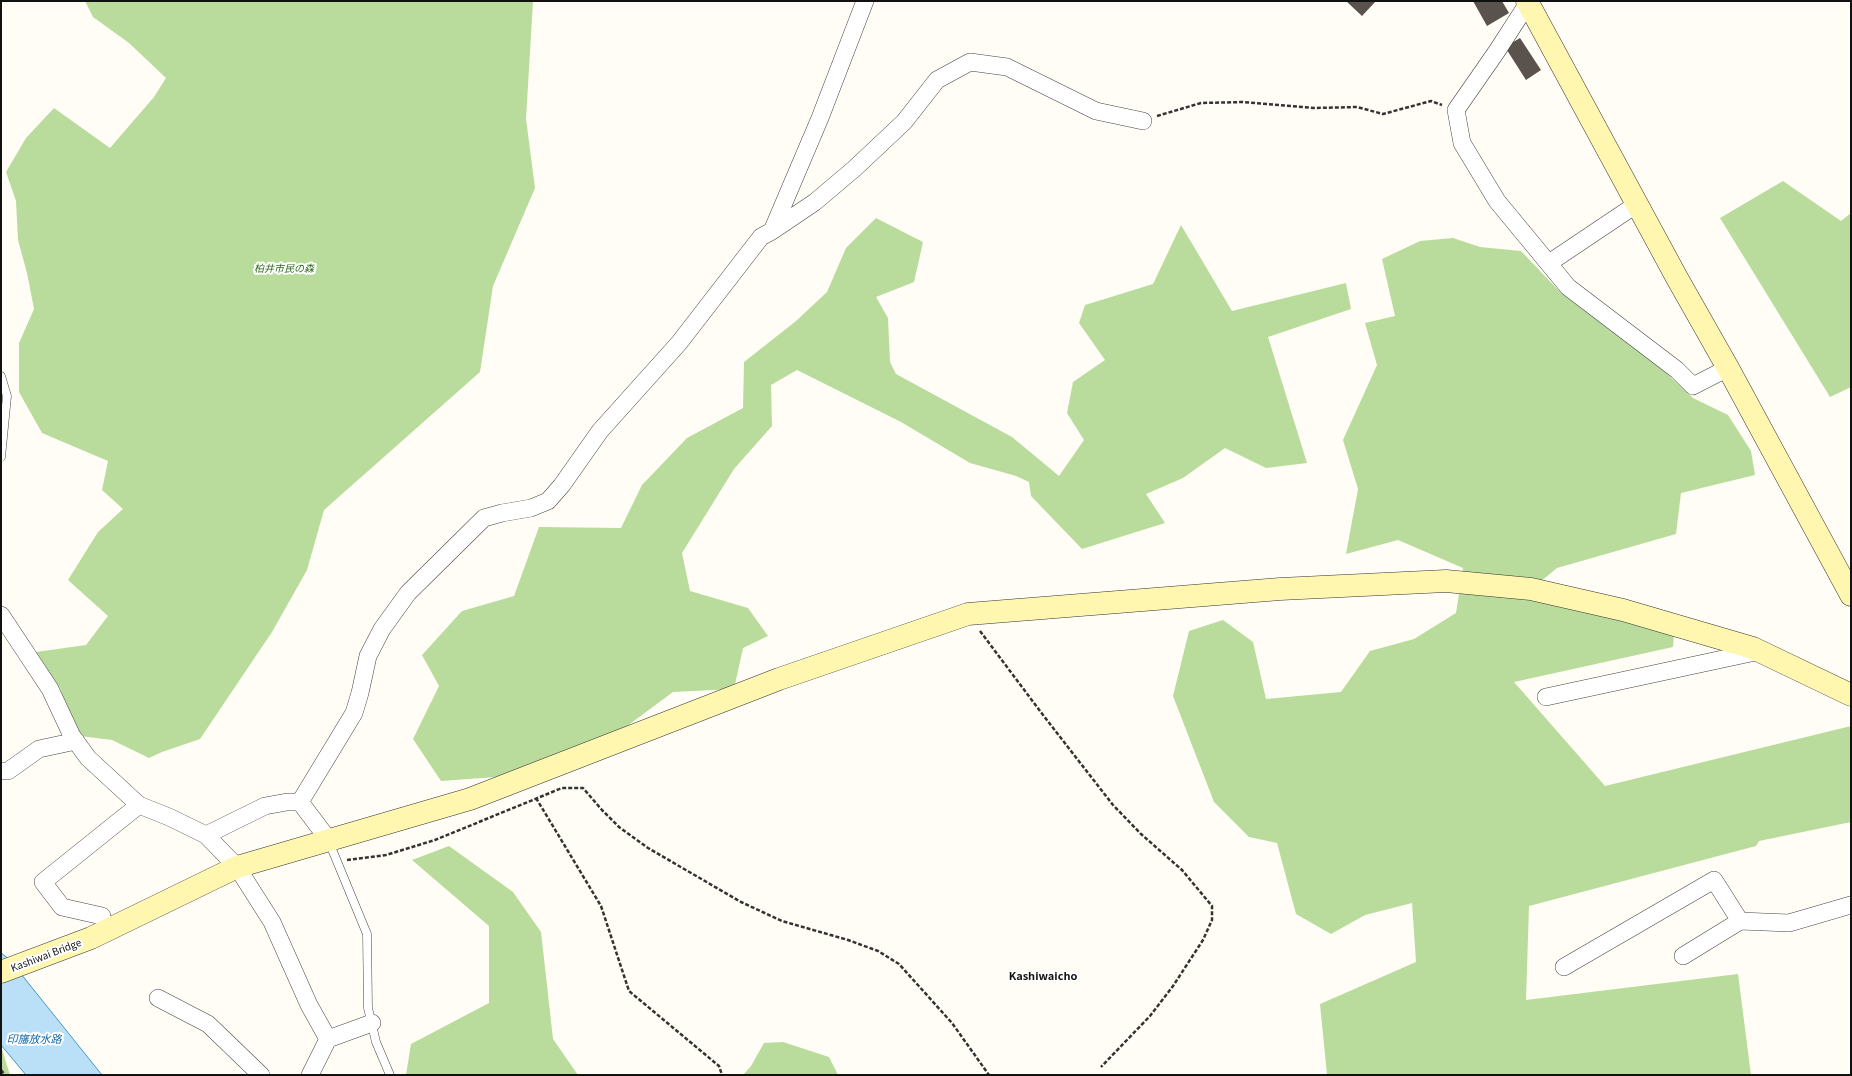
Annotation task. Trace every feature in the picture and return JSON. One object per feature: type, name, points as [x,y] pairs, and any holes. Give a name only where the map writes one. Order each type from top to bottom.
[{"type":"street","points":[[772,231],[820,118],[865,1]]},
{"type":"street","points":[[1528,2],[1498,51],[1456,110],[1462,143],[1497,201],[1568,287],[1676,370],[1693,386],[1728,368]]},
{"type":"street","points":[[1528,2],[1851,595]]},
{"type":"street","points":[[300,802],[354,713],[368,656],[382,629],[408,593],[484,518],[531,508],[548,501],[562,485],[600,431],[679,343],[761,237],[815,202],[854,170],[904,122],[937,80],[970,62],[1007,67],[1096,111],[1143,121]]},
{"type":"street","points":[[1549,263],[1637,204]]},
{"type":"street","name":"Kashiwai Bridge","points":[[1,972],[91,938],[237,866],[470,799],[779,679],[968,614],[1280,589],[1446,581],[1531,589],[1623,610],[1760,651],[1851,695]]},
{"type":"street","points":[[1,615],[50,688],[76,741],[88,758],[139,805],[169,817],[206,835],[237,866],[272,922],[309,1005],[328,1039]]},
{"type":"street","points":[[1546,697],[1760,651]]},
{"type":"street","points":[[1,770],[8,771],[39,749],[76,741]]},
{"type":"street","points":[[206,835],[265,806],[287,802],[300,802]]},
{"type":"street","points":[[300,802],[328,839]]},
{"type":"street","points":[[102,916],[62,907],[43,882],[139,805]]},
{"type":"street","points":[[1564,967],[1714,880],[1740,921]]},
{"type":"street","points":[[1683,956],[1740,921],[1789,923],[1851,905]]},
{"type":"street","points":[[158,998],[208,1024],[261,1075]]},
{"type":"street","points":[[310,1075],[328,1039],[372,1023]]},
{"type":"lane","points":[[1,376],[7,396],[1,457]]},
{"type":"lane","points":[[328,839],[367,934],[368,1008],[376,1042],[390,1075]]},
{"type":"path","points":[[1143,121],[1201,103],[1243,102],[1314,108],[1357,108],[1383,114],[1431,100],[1456,110]]},
{"type":"path","points":[[968,614],[1043,716],[1113,805],[1141,834],[1182,870],[1212,906],[1212,920],[1203,940],[1173,986],[1150,1016],[1101,1067]]},
{"type":"path","points":[[338,861],[394,853],[435,840],[562,788],[583,788],[619,827],[648,848],[741,902],[782,921],[848,940],[878,951],[899,964],[952,1024],[989,1075]]},
{"type":"path","points":[[536,798],[601,906],[629,991],[719,1066],[722,1075]]},
{"type":"path","points":[[1,1070],[5,1075]]},
{"type":"green space","name":"柏井市民の森","points":[[85,1],[533,1],[526,119],[535,188],[493,286],[480,372],[324,510],[307,570],[272,632],[200,739],[149,758],[112,740],[72,735],[61,690],[36,652],[86,645],[108,616],[68,580],[98,532],[123,509],[102,490],[108,461],[42,433],[19,392],[19,343],[34,309],[27,273],[18,240],[16,201],[6,172],[26,138],[54,108],[110,148],[154,97],[166,78],[129,43],[93,17]]},
{"type":"green space","points":[[1783,181],[1841,221],[1851,213],[1851,387],[1830,397],[1720,218]]},
{"type":"green space","points":[[876,218],[923,242],[914,282],[876,297],[888,318],[890,362],[896,374],[1012,437],[1059,476],[1084,440],[1067,413],[1073,382],[1105,360],[1079,323],[1085,305],[1153,284],[1181,225],[1232,311],[1346,283],[1351,309],[1268,337],[1307,463],[1266,468],[1225,448],[1183,478],[1146,494],[1165,523],[1082,549],[1031,496],[1029,482],[1016,476],[970,463],[901,422],[797,370],[771,385],[772,426],[734,469],[682,553],[690,591],[748,608],[768,636],[743,648],[734,689],[673,692],[565,772],[441,781],[413,739],[439,686],[422,655],[462,611],[514,596],[539,527],[621,528],[642,485],[687,438],[743,408],[744,362],[796,321],[827,292],[846,248]]},
{"type":"green space","points":[[1453,238],[1480,247],[1521,251],[1560,292],[1663,370],[1693,398],[1728,415],[1751,451],[1755,475],[1681,493],[1676,534],[1557,568],[1523,596],[1674,634],[1673,647],[1514,682],[1605,786],[1851,726],[1851,822],[1759,841],[1756,846],[1529,906],[1526,1000],[1738,974],[1751,1075],[1327,1075],[1320,1004],[1416,962],[1412,903],[1365,915],[1331,934],[1296,914],[1277,843],[1249,837],[1214,802],[1173,696],[1189,631],[1223,620],[1253,642],[1266,699],[1341,692],[1370,651],[1414,639],[1456,613],[1463,568],[1398,540],[1346,554],[1358,489],[1343,440],[1377,365],[1365,323],[1395,316],[1382,259],[1420,241]]},
{"type":"green space","points":[[449,846],[513,892],[541,932],[553,1039],[578,1075],[406,1075],[411,1044],[489,1003],[489,926],[412,860]]},
{"type":"green space","points":[[783,1042],[829,1057],[838,1075],[743,1075],[751,1066],[764,1043]]},
{"type":"green space","points":[[1,1046],[10,1075],[1,1075]]},
{"type":"water","name":"印旛放水路","points":[[1,953],[9,959],[102,1075],[26,1075],[1,1045]]},
{"type":"building","points":[[1346,1],[1376,1],[1362,16]]},
{"type":"building","points":[[1473,1],[1502,1],[1509,13],[1487,26]]},
{"type":"building","points":[[1520,38],[1541,70],[1526,80],[1505,47]]},
{"type":"district","name":"Kashiwaicho","points":[[1043,976]]}]
